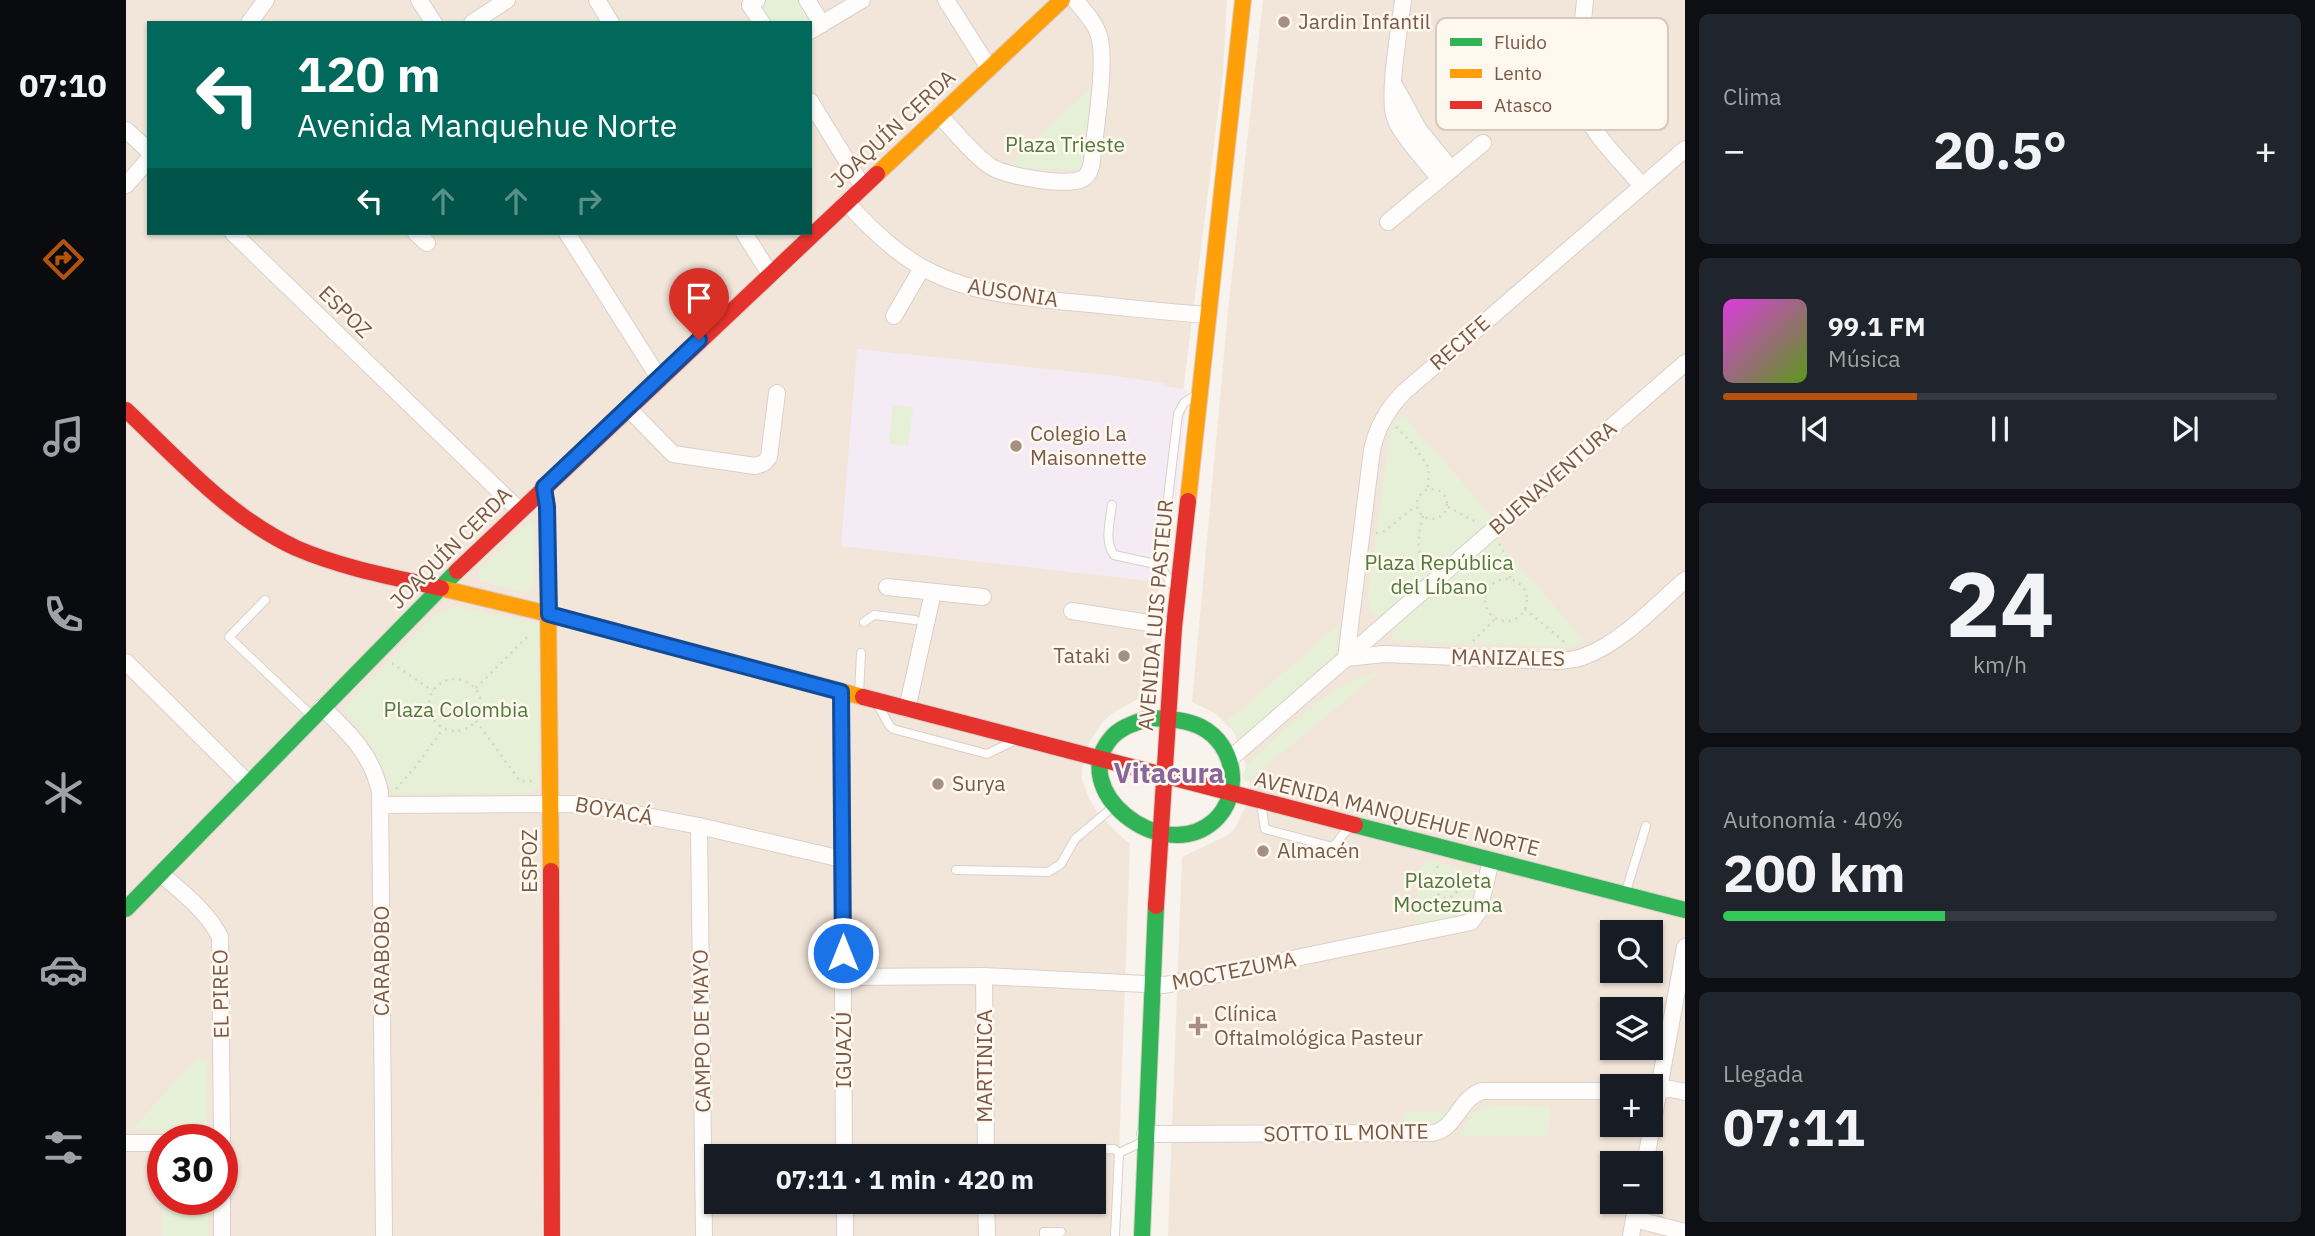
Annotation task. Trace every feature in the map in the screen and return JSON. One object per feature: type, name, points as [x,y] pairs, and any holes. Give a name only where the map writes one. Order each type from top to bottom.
[{"type":"street","points":[[250,21],[266,0]]},
{"type":"street","points":[[419,0],[433,21]]},
{"type":"street","points":[[475,21],[507,0]]},
{"type":"street","points":[[597,0],[610,21]]},
{"type":"street","points":[[757,0],[750,5],[761,21]]},
{"type":"street","points":[[807,0],[816,28],[862,0]]},
{"type":"street","points":[[946,0],[989,68]]},
{"type":"street","name":"JOAQUÍN CERDA","points":[[812,234],[1062,0]]},
{"type":"street","points":[[939,115],[984,161],[998,171],[1015,177],[1050,180],[1073,181],[1084,178],[1092,161],[1102,52],[1093,23],[1075,0]]},
{"type":"street","name":"AVENIDA LUIS PASTEUR","points":[[1142,1236],[1166,719],[1243,0]]},
{"type":"street","points":[[1403,0],[1394,84],[1445,174]]},
{"type":"street","points":[[1584,18],[1585,0]]},
{"type":"street","points":[[812,104],[863,187]]},
{"type":"street","points":[[126,130],[147,150]]},
{"type":"street","points":[[1596,130],[1642,187]]},
{"type":"street","points":[[1388,222],[1483,144]]},
{"type":"street","name":"RECIFE","points":[[1346,658],[1372,450],[1384,415],[1404,392],[1685,149]]},
{"type":"street","points":[[126,185],[147,161]]},
{"type":"street","name":"AUSONIA","points":[[846,202],[886,242],[922,268],[960,284],[999,293],[1208,316]]},
{"type":"street","name":"ESPOZ","points":[[235,235],[519,510]]},
{"type":"street","points":[[568,235],[659,378]]},
{"type":"street","points":[[745,235],[770,274]]},
{"type":"street","name":"JOAQUÍN CERDA","points":[[126,909],[439,588],[811,235]]},
{"type":"street","points":[[894,316],[922,268]]},
{"type":"street","name":"BUENAVENTURA","points":[[1231,758],[1685,363]]},
{"type":"street","points":[[628,408],[673,454],[755,466],[764,463],[769,457],[777,393]]},
{"type":"street","name":"AVENIDA MANQUEHUE NORTE","points":[[126,410],[223,501],[255,525],[297,548],[348,566],[549,614],[859,697],[1685,910]]},
{"type":"street","name":"ESPOZ","points":[[544,487],[547,507],[550,635],[552,1236]]},
{"type":"street","name":"MANIZALES","points":[[1346,658],[1384,654],[1558,661],[1582,658],[1620,636],[1685,580]]},
{"type":"street","points":[[887,587],[982,597]]},
{"type":"street","points":[[907,709],[933,592]]},
{"type":"street","points":[[1354,604],[1359,619],[1377,631]]},
{"type":"street","points":[[1072,611],[1174,627]]},
{"type":"street","points":[[126,662],[248,783]]},
{"type":"street","name":"IGUAZÚ","points":[[841,692],[845,1144]]},
{"type":"street","name":"CARABOBO","points":[[317,712],[353,736],[367,755],[377,779],[381,805],[384,1236]]},
{"type":"street","points":[[1149,718],[1189,722],[1205,729],[1220,741],[1231,758],[1233,777],[1221,813],[1202,830],[1184,835],[1159,834],[1136,824],[1113,807],[1101,785],[1101,760],[1112,737],[1126,726],[1149,718]]},
{"type":"street","name":"BOYACÁ","points":[[381,805],[584,804],[699,826],[842,859]]},
{"type":"street","name":"CAMPO DE MAYO","points":[[699,826],[704,1236]]},
{"type":"street","name":"MOCTEZUMA","points":[[843,977],[985,976],[1177,984],[1471,922],[1479,911],[1492,860]]},
{"type":"street","name":"EL PIREO","points":[[160,874],[208,919],[220,937],[222,1124]]},
{"type":"street","points":[[1658,1074],[1685,947]]},
{"type":"street","name":"MARTINICA","points":[[985,976],[986,1144]]},
{"type":"street","points":[[1663,1090],[1685,1092]]},
{"type":"street","name":"SOTTO IL MONTE","points":[[1145,1138],[1432,1133],[1446,1128],[1468,1098],[1482,1091],[1600,1091]]},
{"type":"street","points":[[126,1143],[147,1143]]},
{"type":"street","points":[[845,1214],[845,1236]]},
{"type":"street","points":[[986,1214],[987,1236]]},
{"type":"street","points":[[1631,1236],[1635,1214]]},
{"type":"street","points":[[222,1215],[222,1236]]},
{"type":"street","points":[[1634,1219],[1685,1232]]},
{"type":"lane","points":[[1178,595],[1160,565],[1178,414],[1184,403],[1200,393]]},
{"type":"lane","points":[[1112,505],[1109,549],[1114,555],[1160,565]]},
{"type":"lane","points":[[265,600],[229,637],[317,712]]},
{"type":"lane","points":[[864,622],[874,615],[915,620]]},
{"type":"lane","points":[[859,697],[861,653]]},
{"type":"lane","points":[[876,701],[891,727],[974,750],[990,754],[1018,738]]},
{"type":"lane","points":[[1260,800],[1265,829],[1333,847],[1351,824]]},
{"type":"lane","points":[[956,870],[1048,872],[1061,864],[1075,839],[1113,807]]},
{"type":"lane","points":[[1626,894],[1646,826]]},
{"type":"lane","points":[[1119,1153],[1145,1138]]},
{"type":"lane","points":[[1106,1149],[1114,1149],[1119,1153]]},
{"type":"lane","points":[[1115,1236],[1119,1153]]},
{"type":"lane","points":[[1044,1236],[1044,1232],[1061,1232]]},
{"type":"lane","points":[[1142,1236],[1149,1236]]},
{"type":"path","points":[[1384,415],[1412,443],[1429,468],[1429,489]]},
{"type":"path","points":[[1362,536],[1383,532],[1417,505],[1421,493],[1429,489],[1443,492],[1448,507]]},
{"type":"path","points":[[1417,505],[1423,516],[1419,530],[1419,561],[1447,593],[1485,595]]},
{"type":"path","points":[[1448,507],[1492,531],[1510,562],[1510,579]]},
{"type":"path","points":[[1423,516],[1438,518],[1448,507]]},
{"type":"path","points":[[1510,579],[1524,588],[1527,595],[1525,609],[1516,619],[1502,621],[1495,619],[1486,609],[1485,595],[1492,583],[1510,579]]},
{"type":"path","points":[[1525,609],[1582,658]]},
{"type":"path","points":[[1461,657],[1495,619]]},
{"type":"path","points":[[476,688],[531,633],[550,635]]},
{"type":"path","points":[[387,659],[433,691]]},
{"type":"path","points":[[462,679],[476,688],[482,704],[476,721],[461,731],[443,729],[431,716],[429,699],[445,680],[462,679]]},
{"type":"path","points":[[476,721],[520,781],[550,781]]},
{"type":"path","points":[[381,805],[416,766],[443,729]]},
{"type":"path","points":[[1437,871],[1437,882],[1438,894],[1450,898],[1458,890],[1457,878],[1446,876],[1437,882]]},
{"type":"shaded area","points":[[126,0],[1227,0],[1223,73],[1145,695],[1111,714],[1102,723],[1090,741],[1082,770],[1082,780],[1096,810],[1130,844],[1116,1236],[126,1236]]},
{"type":"shaded area","points":[[1263,0],[1685,0],[1685,1236],[1168,1236],[1182,857],[1226,836],[1235,828],[1249,800],[1250,784],[1235,733],[1215,713],[1192,702],[1228,311]]},
{"type":"shaded area","name":"Colegio La Maisonnette","points":[[857,349],[1115,376],[1164,383],[1164,386],[1188,390],[1167,583],[841,546]]},
{"type":"green space","points":[[764,0],[804,0],[817,22],[763,21],[754,6]]},
{"type":"green space","name":"Plaza Trieste","points":[[1096,83],[1086,164],[1078,170],[1007,167]]},
{"type":"green space","points":[[893,405],[913,407],[908,446],[889,444]]},
{"type":"green space","name":"Plaza República del Líbano","points":[[1403,415],[1491,515],[1499,542],[1585,642],[1570,647],[1396,641],[1369,606],[1368,594],[1391,427]]},
{"type":"green space","points":[[529,522],[535,525],[535,581],[530,590],[524,592],[479,581],[479,570]]},
{"type":"green space","name":"Plaza Colombia","points":[[457,607],[539,623],[538,787],[530,793],[393,794],[372,749],[343,709],[436,613]]},
{"type":"green space","points":[[1339,624],[1336,657],[1239,742],[1226,719],[1235,715]]},
{"type":"green space","points":[[1378,673],[1247,782],[1242,777],[1254,758],[1315,705],[1337,689]]},
{"type":"green space","name":"Plazoleta Moctezuma","points":[[1428,859],[1481,876],[1474,908],[1468,915],[1415,926],[1419,871]]},
{"type":"green space","points":[[196,1060],[207,1060],[207,1124],[147,1124],[147,1129],[132,1129]]},
{"type":"green space","points":[[1491,1105],[1551,1107],[1548,1136],[1458,1136],[1472,1113]]},
{"type":"green space","points":[[1453,1111],[1434,1129],[1403,1129],[1404,1113]]},
{"type":"green space","points":[[162,1215],[208,1215],[208,1236],[162,1236]]},
{"type":"traffic: fast","points":[[126,909],[457,571]]},
{"type":"traffic: fast","points":[[1149,718],[1182,721],[1201,727],[1213,735],[1228,758],[1232,771],[1229,798],[1214,821],[1193,833],[1170,835],[1146,828],[1126,816],[1110,799],[1101,779],[1101,757],[1112,737],[1125,727],[1149,718]]},
{"type":"traffic: fast","points":[[1355,825],[1685,910]]},
{"type":"traffic: fast","points":[[1142,1236],[1156,906]]},
{"type":"traffic: slow","points":[[877,174],[1062,0]]},
{"type":"traffic: slow","points":[[1188,501],[1243,0]]},
{"type":"traffic: slow","points":[[543,487],[547,507],[551,871]]},
{"type":"traffic: slow","points":[[441,588],[863,697]]},
{"type":"traffic: jam","points":[[457,571],[877,174]]},
{"type":"traffic: jam","points":[[126,410],[227,504],[272,535],[296,548],[331,561],[441,588]]},
{"type":"traffic: jam","points":[[1156,906],[1174,627],[1188,501]]},
{"type":"traffic: jam","points":[[863,697],[1355,825]]},
{"type":"traffic: jam","points":[[551,871],[552,1236]]},
{"type":"place","name":"Jardin Infantil","points":[[1284,22]]},
{"type":"place","name":"Colegio La Maisonnette","points":[[1016,446]]},
{"type":"place","name":"Tataki","points":[[1124,656]]},
{"type":"place","name":"Surya","points":[[938,784]]},
{"type":"place","name":"Almacén","points":[[1263,851]]},
{"type":"place","name":"Clínica Oftalmológica Pasteur","points":[[1198,1026]]},
{"type":"district","name":"Vitacura","points":[[1169,773]]},
{"type":"route","points":[[699,340],[544,487],[547,507],[549,614],[841,692],[843,953]]}]
